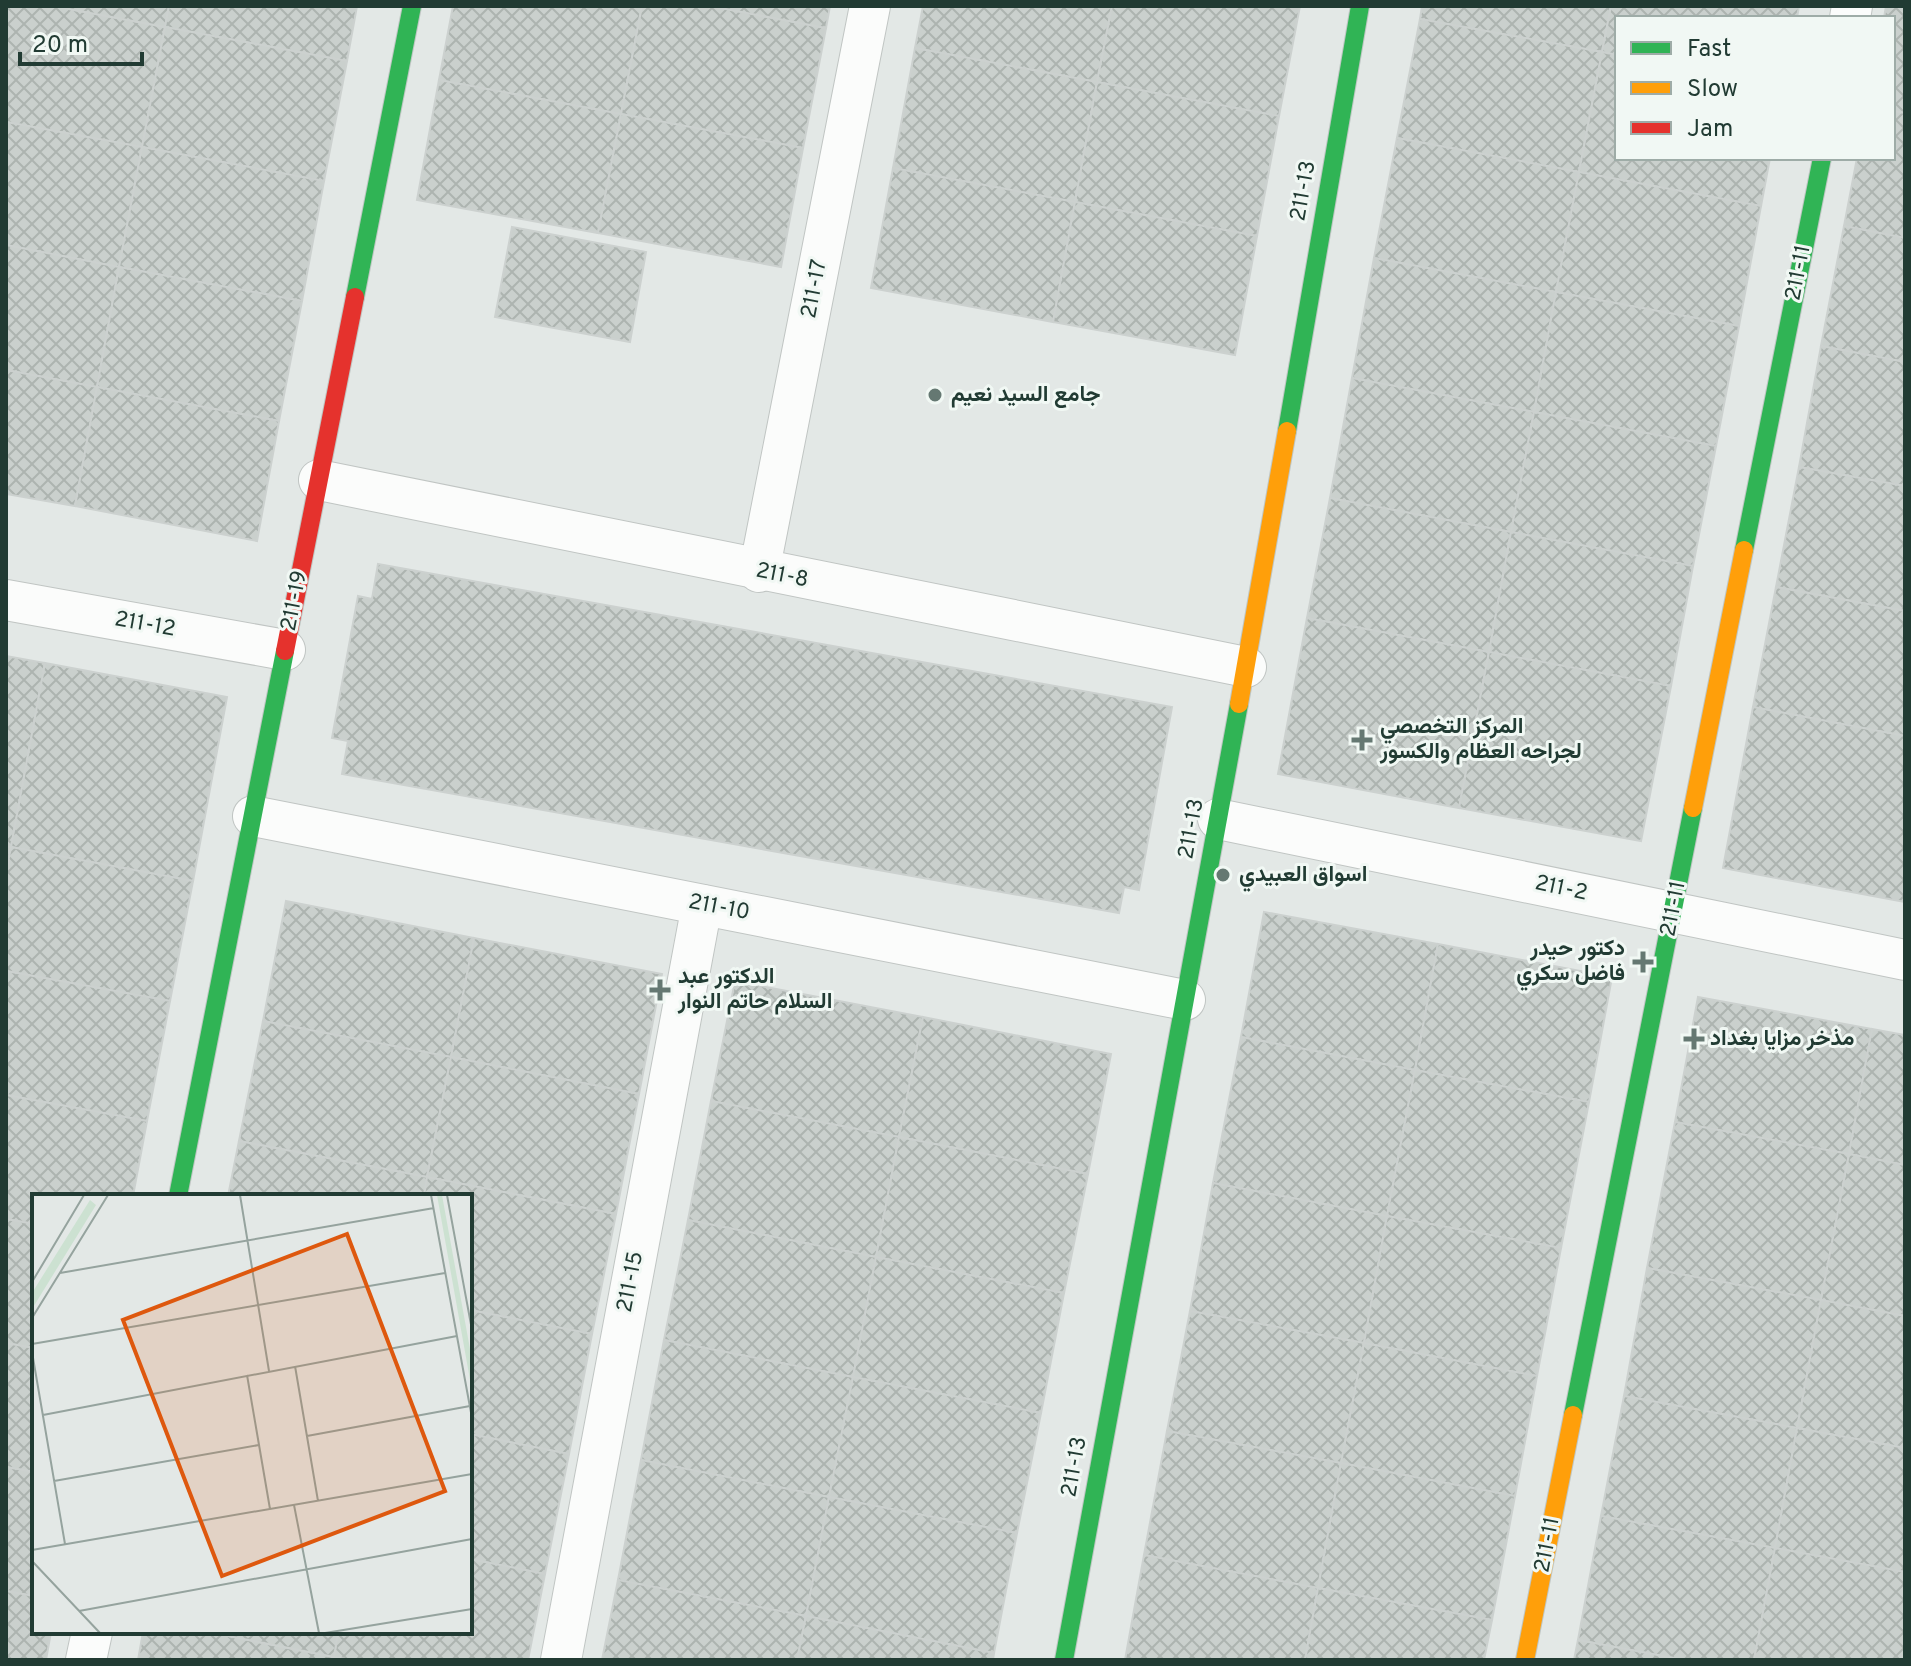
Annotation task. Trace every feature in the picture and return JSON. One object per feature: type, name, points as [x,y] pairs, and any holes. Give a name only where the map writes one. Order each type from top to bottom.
[{"type":"street","name":"211-19","points":[[178,1194],[412,6]]},
{"type":"street","name":"211-17","points":[[759,572],[870,6]]},
{"type":"street","name":"211-13","points":[[1064,1660],[1246,667],[1360,6]]},
{"type":"street","name":"211-11","points":[[1525,1660],[1822,160]]},
{"type":"street","name":"211-8","points":[[319,480],[759,572],[1246,667]]},
{"type":"street","name":"211-12","points":[[6,600],[285,650]]},
{"type":"street","name":"211-10","points":[[253,816],[1185,1000]]},
{"type":"street","name":"211-2","points":[[1218,819],[1905,960]]},
{"type":"street","name":"211-15","points":[[561,1660],[702,905]]},
{"type":"street","points":[[86,1660],[92,1634]]},
{"type":"building","points":[[6,6],[53,6],[165,27],[142,147],[6,122]]},
{"type":"building","points":[[53,6],[169,6],[165,27]]},
{"type":"building","points":[[169,6],[357,6],[347,61],[165,27]]},
{"type":"building","points":[[453,6],[642,6],[621,114],[439,80]]},
{"type":"building","points":[[642,6],[710,6],[826,28],[803,148],[621,114]]},
{"type":"building","points":[[710,6],[830,6],[826,28]]},
{"type":"building","points":[[923,6],[1112,6],[1097,82],[915,48]]},
{"type":"building","points":[[1112,6],[1300,6],[1279,116],[1097,82]]},
{"type":"building","points":[[1422,6],[1611,6],[1602,52],[1420,19]]},
{"type":"building","points":[[1611,6],[1799,6],[1797,16],[1615,16],[1615,55],[1602,52]]},
{"type":"building","points":[[1886,6],[1905,6],[1905,113],[1895,111],[1895,16],[1884,16]]},
{"type":"building","points":[[1420,19],[1602,52],[1579,172],[1397,138]]},
{"type":"building","points":[[165,27],[347,61],[324,181],[142,147]]},
{"type":"building","points":[[915,48],[1097,82],[1075,202],[893,168]]},
{"type":"building","points":[[1602,52],[1615,55],[1615,160],[1770,160],[1761,206],[1579,172]]},
{"type":"building","points":[[439,80],[621,114],[598,233],[417,200]]},
{"type":"building","points":[[1097,82],[1279,116],[1257,236],[1075,202]]},
{"type":"building","points":[[1895,111],[1905,113],[1905,238],[1844,226],[1857,160],[1895,160]]},
{"type":"building","points":[[621,114],[803,148],[781,267],[598,233]]},
{"type":"building","points":[[6,122],[142,147],[119,267],[6,245]]},
{"type":"building","points":[[1397,138],[1579,172],[1556,292],[1374,258]]},
{"type":"building","points":[[142,147],[324,181],[302,301],[119,267]]},
{"type":"building","points":[[893,168],[1075,202],[1053,322],[871,288]]},
{"type":"building","points":[[1579,172],[1761,206],[1739,326],[1556,292]]},
{"type":"building","points":[[1075,202],[1257,236],[1235,355],[1053,322]]},
{"type":"building","points":[[1844,226],[1905,238],[1905,362],[1821,346]]},
{"type":"building","points":[[512,227],[646,252],[630,342],[495,317]]},
{"type":"building","points":[[6,245],[119,267],[97,387],[6,370]]},
{"type":"building","points":[[1374,258],[1556,292],[1534,412],[1352,378]]},
{"type":"building","points":[[119,267],[302,301],[279,421],[97,387]]},
{"type":"building","points":[[1556,292],[1739,326],[1716,446],[1534,412]]},
{"type":"building","points":[[1821,346],[1905,362],[1905,486],[1799,467]]},
{"type":"building","points":[[6,370],[97,387],[75,506],[6,494]]},
{"type":"building","points":[[1352,378],[1534,412],[1511,532],[1330,498]]},
{"type":"building","points":[[97,387],[279,421],[257,541],[75,506]]},
{"type":"building","points":[[1534,412],[1716,446],[1693,566],[1511,532]]},
{"type":"building","points":[[1799,467],[1905,486],[1905,611],[1776,587]]},
{"type":"building","points":[[1330,498],[1511,532],[1489,652],[1307,618]]},
{"type":"building","points":[[1511,532],[1693,566],[1671,686],[1489,652]]},
{"type":"building","points":[[378,564],[1172,707],[1139,890],[1124,887],[1119,913],[342,774],[348,741],[332,738],[358,596],[372,599]]},
{"type":"building","points":[[1776,587],[1905,611],[1905,736],[1753,707]]},
{"type":"building","points":[[1307,618],[1489,652],[1459,808],[1278,774]]},
{"type":"building","points":[[1489,652],[1671,686],[1641,841],[1459,808]]},
{"type":"building","points":[[6,656],[45,663],[11,847],[6,847]]},
{"type":"building","points":[[45,663],[227,697],[193,881],[11,847]]},
{"type":"building","points":[[1753,707],[1905,736],[1905,902],[1723,868]]},
{"type":"building","points":[[6,847],[11,847],[6,872]]},
{"type":"building","points":[[11,847],[193,881],[170,1001],[6,971],[6,872]]},
{"type":"building","points":[[286,901],[474,938],[451,1057],[263,1021]]},
{"type":"building","points":[[1264,912],[1438,944],[1415,1070],[1241,1037]]},
{"type":"building","points":[[474,938],[662,974],[639,1094],[451,1057]]},
{"type":"building","points":[[1438,944],[1612,977],[1589,1102],[1415,1070]]},
{"type":"building","points":[[6,971],[170,1001],[147,1121],[6,1095]]},
{"type":"building","points":[[735,981],[923,1017],[899,1137],[711,1101]]},
{"type":"building","points":[[1698,997],[1872,1029],[1849,1154],[1675,1122]]},
{"type":"building","points":[[923,1017],[1111,1054],[1088,1174],[899,1137]]},
{"type":"building","points":[[263,1021],[451,1057],[427,1177],[239,1141]]},
{"type":"building","points":[[1872,1029],[1905,1035],[1905,1165],[1849,1154]]},
{"type":"building","points":[[1241,1037],[1415,1070],[1387,1216],[1213,1183]]},
{"type":"building","points":[[451,1057],[639,1094],[616,1214],[427,1177]]},
{"type":"building","points":[[1415,1070],[1589,1102],[1561,1248],[1387,1216]]},
{"type":"building","points":[[6,1095],[147,1121],[133,1194],[32,1194],[32,1224],[6,1219]]},
{"type":"building","points":[[711,1101],[899,1137],[876,1257],[688,1220]]},
{"type":"building","points":[[1675,1122],[1849,1154],[1821,1300],[1647,1268]]},
{"type":"building","points":[[899,1137],[1088,1174],[1064,1293],[876,1257]]},
{"type":"building","points":[[239,1141],[427,1177],[424,1194],[228,1194]]},
{"type":"building","points":[[1849,1154],[1905,1165],[1905,1316],[1821,1300]]},
{"type":"building","points":[[427,1177],[616,1214],[592,1334],[472,1310],[472,1194],[424,1194]]},
{"type":"building","points":[[1213,1183],[1387,1216],[1364,1343],[1190,1311]]},
{"type":"building","points":[[1387,1216],[1561,1248],[1537,1376],[1364,1343]]},
{"type":"building","points":[[6,1219],[32,1224],[32,1348],[6,1343]]},
{"type":"building","points":[[688,1220],[876,1257],[853,1377],[664,1340]]},
{"type":"building","points":[[876,1257],[1064,1293],[1041,1413],[853,1377]]},
{"type":"building","points":[[1647,1268],[1821,1300],[1797,1428],[1624,1396]]},
{"type":"building","points":[[1821,1300],[1905,1316],[1905,1448],[1797,1428]]},
{"type":"building","points":[[472,1310],[592,1334],[569,1454],[472,1434]]},
{"type":"building","points":[[1190,1311],[1364,1343],[1341,1463],[1167,1431]]},
{"type":"building","points":[[664,1340],[853,1377],[829,1497],[641,1460]]},
{"type":"building","points":[[6,1343],[32,1348],[32,1472],[6,1467]]},
{"type":"building","points":[[1364,1343],[1537,1376],[1515,1496],[1341,1463]]},
{"type":"building","points":[[853,1377],[1041,1413],[1017,1533],[829,1497]]},
{"type":"building","points":[[1624,1396],[1797,1428],[1775,1548],[1601,1516]]},
{"type":"building","points":[[1797,1428],[1905,1448],[1905,1572],[1775,1548]]},
{"type":"building","points":[[1167,1431],[1341,1463],[1318,1588],[1144,1555]]},
{"type":"building","points":[[472,1434],[569,1454],[545,1574],[472,1559]]},
{"type":"building","points":[[641,1460],[829,1497],[806,1616],[618,1580]]},
{"type":"building","points":[[1341,1463],[1515,1496],[1492,1620],[1318,1588]]},
{"type":"building","points":[[6,1467],[32,1472],[32,1596],[6,1591]]},
{"type":"building","points":[[829,1497],[1017,1533],[994,1653],[806,1616]]},
{"type":"building","points":[[1601,1516],[1775,1548],[1754,1660],[1684,1660],[1578,1640]]},
{"type":"building","points":[[1775,1548],[1905,1572],[1905,1660],[1754,1660]]},
{"type":"building","points":[[1144,1555],[1318,1588],[1305,1660],[1125,1660]]},
{"type":"building","points":[[472,1559],[545,1574],[528,1660],[351,1660],[334,1657],[338,1634],[472,1634]]},
{"type":"building","points":[[618,1580],[806,1616],[797,1660],[602,1660]]},
{"type":"building","points":[[1318,1588],[1492,1620],[1484,1660],[1305,1660]]},
{"type":"building","points":[[6,1591],[32,1596],[32,1634],[51,1634],[46,1660],[6,1660]]},
{"type":"building","points":[[806,1616],[994,1653],[993,1660],[797,1660]]},
{"type":"building","points":[[143,1634],[218,1634],[334,1657],[333,1660],[138,1660]]},
{"type":"building","points":[[218,1634],[338,1634],[334,1657]]},
{"type":"building","points":[[1578,1640],[1684,1660],[1574,1660]]},
{"type":"traffic: fast","points":[[355,297],[412,6]]},
{"type":"traffic: fast","points":[[1287,431],[1360,6]]},
{"type":"traffic: fast","points":[[1744,550],[1822,160]]},
{"type":"traffic: fast","points":[[178,1194],[285,651]]},
{"type":"traffic: fast","points":[[1064,1660],[1239,704]]},
{"type":"traffic: fast","points":[[1573,1415],[1693,808]]},
{"type":"traffic: slow","points":[[1239,704],[1287,431]]},
{"type":"traffic: slow","points":[[1693,808],[1744,550]]},
{"type":"traffic: slow","points":[[1525,1660],[1573,1415]]},
{"type":"traffic: jam","points":[[285,651],[355,297]]},
{"type":"place","name":"جامع السید نعیم","points":[[935,395]]},
{"type":"place","name":"المركز التخصصي لجراحه العظام والكسور","points":[[1362,740]]},
{"type":"place","name":"اسواق العبيدي","points":[[1223,875]]},
{"type":"place","name":"دكتور حيدر فاضل سكري","points":[[1643,962]]},
{"type":"place","name":"الدكتور عبد السلام حاتم النوار","points":[[660,990]]},
{"type":"place","name":"مذخر مزايا بغداد","points":[[1694,1039]]}]
